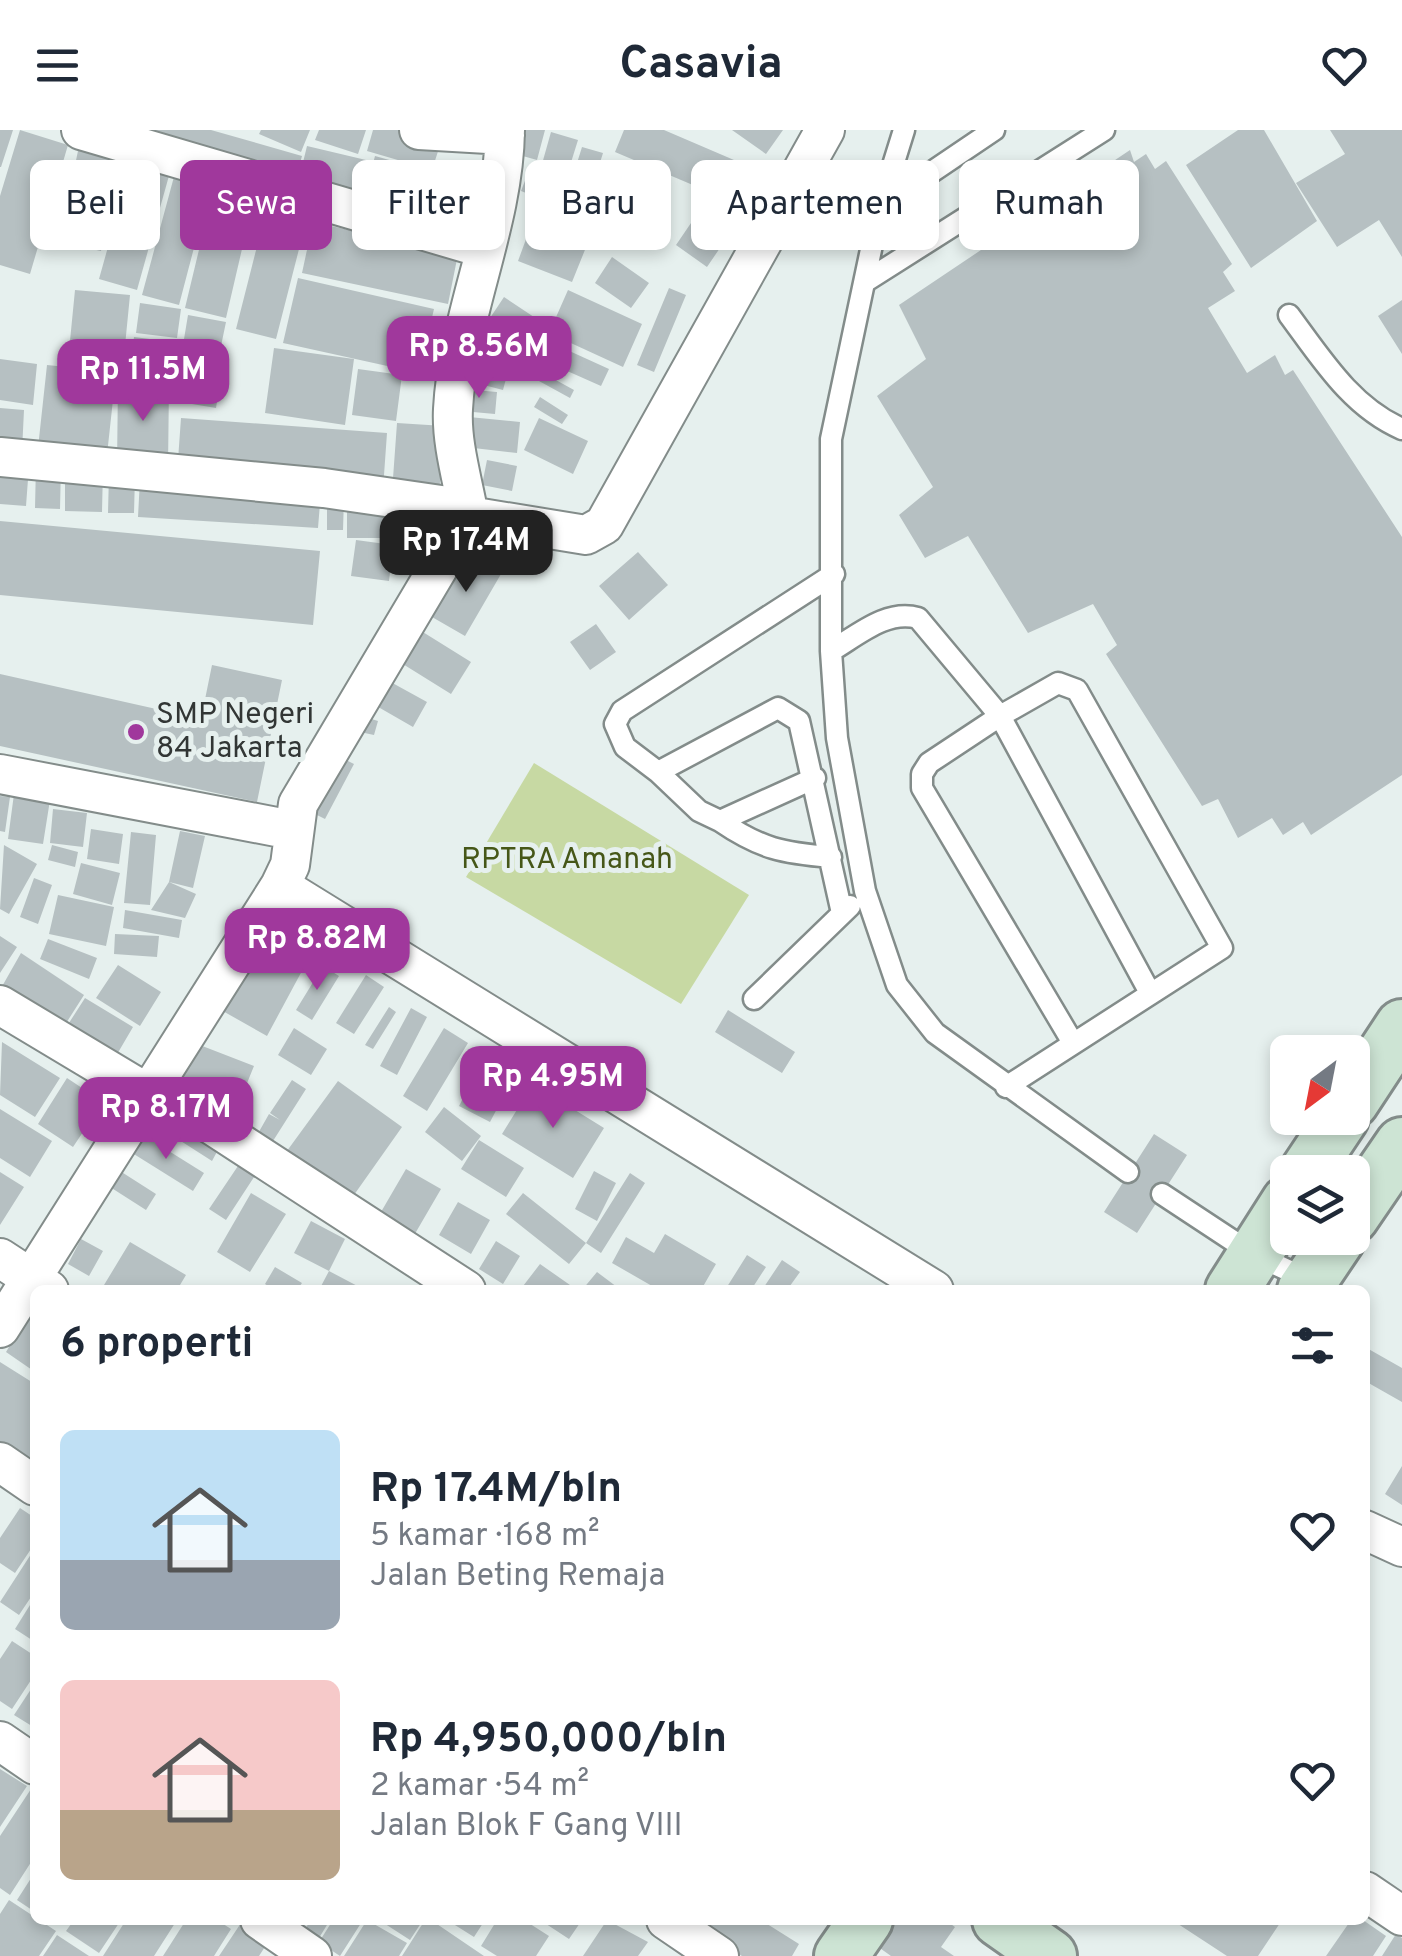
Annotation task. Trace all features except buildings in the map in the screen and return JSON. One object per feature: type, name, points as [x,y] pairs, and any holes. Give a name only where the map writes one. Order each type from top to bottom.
[{"type":"street","points":[[81,130],[352,210]]},
{"type":"street","points":[[419,130],[505,133],[504,160]]},
{"type":"street","points":[[0,457],[324,488],[441,505],[468,516],[586,535],[604,526],[824,130]]},
{"type":"street","points":[[0,1258],[41,1284],[152,1092],[280,886],[290,865],[298,804],[468,516],[452,411],[482,250]]},
{"type":"street","points":[[0,774],[292,830]]},
{"type":"street","points":[[280,886],[926,1285]]},
{"type":"street","points":[[0,1005],[152,1092],[458,1285]]},
{"type":"street","points":[[1370,1075],[1402,1026]]},
{"type":"street","points":[[1370,1191],[1402,1144]]},
{"type":"street","points":[[1243,1272],[1270,1230]]},
{"type":"street","points":[[1307,1285],[1327,1255]]},
{"type":"street","points":[[0,1328],[30,1296]]},
{"type":"street","points":[[0,1462],[30,1483]]},
{"type":"street","points":[[1370,1532],[1402,1546]]},
{"type":"street","points":[[0,1741],[30,1762]]},
{"type":"street","points":[[1370,1894],[1402,1916]]},
{"type":"street","points":[[267,1925],[312,1956]]},
{"type":"street","points":[[674,1925],[720,1956]]},
{"type":"street","points":[[842,1956],[863,1925]]},
{"type":"street","points":[[1006,1925],[1050,1956]]},
{"type":"lane","points":[[895,160],[904,130]]},
{"type":"lane","points":[[939,167],[994,130]]},
{"type":"lane","points":[[866,281],[1104,130]]},
{"type":"lane","points":[[872,250],[831,440],[831,651],[837,738],[866,891],[896,985],[935,1033],[1128,1172]]},
{"type":"lane","points":[[1289,315],[1345,390],[1386,422],[1402,429]]},
{"type":"lane","points":[[831,858],[783,853],[755,845],[700,811],[625,747],[615,724],[622,711],[834,574]]},
{"type":"lane","points":[[831,651],[887,618],[905,614],[918,618],[1000,716],[1149,991]]},
{"type":"lane","points":[[1006,1087],[1149,991],[1222,948],[1077,690],[1058,683],[929,764],[922,774],[922,788],[1073,1042]]},
{"type":"lane","points":[[658,772],[778,708],[799,722],[815,778],[842,914]]},
{"type":"lane","points":[[720,821],[815,778]]},
{"type":"lane","points":[[754,999],[866,891]]},
{"type":"lane","points":[[1162,1194],[1243,1272],[1307,1285]]},
{"type":"green space","name":"RPTRA Amanah","points":[[534,763],[749,895],[681,1004],[466,877]]},
{"type":"place","name":"SMP Negeri 84 Jakarta","points":[[136,732]]}]
